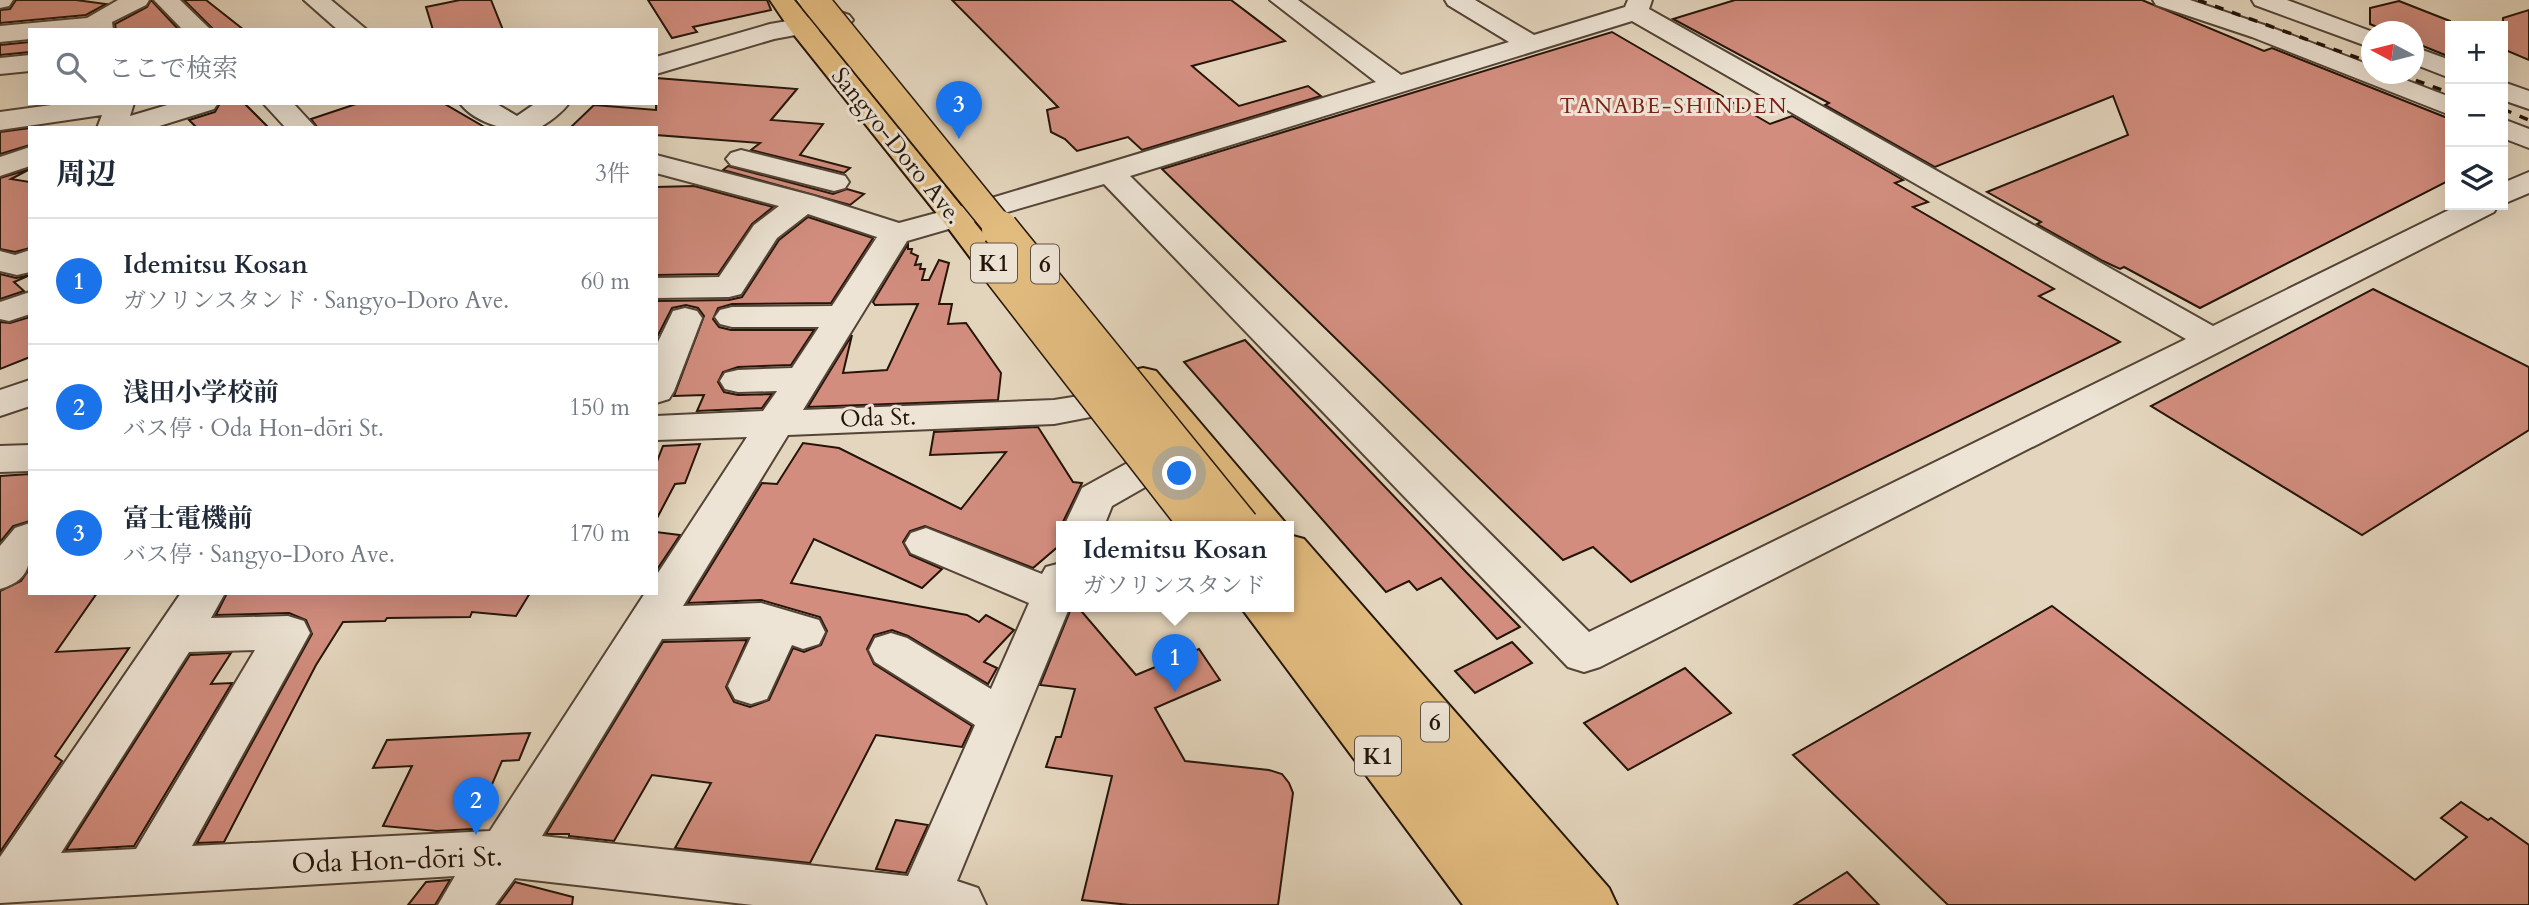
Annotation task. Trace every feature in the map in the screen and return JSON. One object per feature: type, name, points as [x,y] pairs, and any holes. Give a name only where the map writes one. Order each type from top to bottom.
[{"type":"main road","name":"Sangyo-Doro Ave.","points":[[782,0],[801,9],[979,211],[1263,521]]},
{"type":"main road","name":"K1","points":[[801,9],[1195,521]]},
{"type":"main road","name":"K1","points":[[801,9],[1237,521]]},
{"type":"main road","name":"Sangyo-Doro Ave.","points":[[832,10],[979,211],[1098,405],[1187,521]]},
{"type":"main road","name":"6","points":[[1294,556],[1570,902]]},
{"type":"main road","name":"K1","points":[[1294,590],[1570,902]]},
{"type":"main road","points":[[1257,612],[1482,905]]},
{"type":"main road","name":"K1","points":[[1266,612],[1494,905]]},
{"type":"street","points":[[80,28],[100,27],[99,19],[137,0]]},
{"type":"street","points":[[166,0],[187,28]]},
{"type":"street","points":[[316,0],[351,28]]},
{"type":"street","points":[[1282,0],[1397,85]]},
{"type":"street","points":[[1457,0],[1531,44]]},
{"type":"street","points":[[2165,0],[2261,32],[2445,105]]},
{"type":"street","points":[[2264,0],[2361,36]]},
{"type":"street","points":[[658,165],[803,202],[896,234],[1531,44],[1637,6],[2213,340]]},
{"type":"street","points":[[658,65],[770,32],[801,9],[832,10]]},
{"type":"street","points":[[0,34],[28,31]]},
{"type":"street","points":[[2424,59],[2445,68]]},
{"type":"street","points":[[0,66],[28,63]]},
{"type":"street","points":[[2508,92],[2529,101]]},
{"type":"street","points":[[0,121],[114,105]]},
{"type":"street","points":[[112,126],[121,105]]},
{"type":"street","points":[[136,126],[157,123],[199,105]]},
{"type":"street","points":[[279,105],[300,126]]},
{"type":"street","points":[[477,105],[514,126]]},
{"type":"street","points":[[520,126],[552,105]]},
{"type":"street","points":[[2508,130],[2529,139]]},
{"type":"street","points":[[658,148],[715,152],[834,182]]},
{"type":"street","points":[[0,167],[28,157]]},
{"type":"street","points":[[1109,172],[1584,655],[2473,210]]},
{"type":"street","points":[[2508,192],[2529,181]]},
{"type":"street","points":[[658,288],[729,287],[765,232],[803,202]]},
{"type":"street","points":[[464,905],[503,854],[896,234]]},
{"type":"street","points":[[0,261],[17,265],[28,261]]},
{"type":"street","points":[[732,317],[845,316]]},
{"type":"street","points":[[658,386],[685,318]]},
{"type":"street","points":[[738,381],[803,379]]},
{"type":"street","points":[[0,404],[28,393]]},
{"type":"street","name":"Oda St.","points":[[658,428],[1054,412],[1098,405]]},
{"type":"street","points":[[0,459],[28,458]]},
{"type":"street","points":[[1086,521],[1096,498],[1147,469]]},
{"type":"street","points":[[0,574],[28,540]]},
{"type":"street","points":[[926,542],[1056,587]]},
{"type":"street","points":[[934,903],[1001,718],[1056,589]]},
{"type":"street","points":[[8,880],[203,595]]},
{"type":"street","points":[[651,623],[761,620],[791,628],[751,686]]},
{"type":"street","points":[[150,873],[288,633],[176,635]]},
{"type":"street","points":[[891,650],[1001,718]]},
{"type":"street","name":"Oda Hon-dōri St.","points":[[8,880],[451,854],[503,854],[934,903]]},
{"type":"building","points":[[16,0],[76,0],[106,4],[86,15],[0,23],[0,10],[10,9]]},
{"type":"building","points":[[151,0],[177,28],[116,28],[115,24],[147,7]]},
{"type":"building","points":[[184,0],[206,0],[241,28],[212,28]]},
{"type":"building","points":[[460,0],[491,0],[502,28],[432,28],[426,7]]},
{"type":"building","points":[[648,0],[767,0],[771,10],[693,27],[697,32],[672,38]]},
{"type":"building","points":[[952,0],[1231,0],[1285,41],[1192,66],[1239,106],[1308,86],[1321,96],[1142,150],[1128,137],[1077,151],[1065,139],[1051,132],[1047,110],[1058,107]]},
{"type":"building","points":[[1735,0],[2142,0],[2264,51],[2272,48],[2445,117],[2445,183],[2200,308],[2124,267],[2120,269],[2103,261],[1987,192],[2128,135],[2113,96],[1935,167],[1825,105],[1829,103],[1673,19]]},
{"type":"building","points":[[2399,1],[2450,21],[2445,21],[2445,55],[2424,46],[2424,21],[2370,21],[2370,8]]},
{"type":"building","points":[[2529,10],[2529,60],[2508,51],[2508,21],[2503,21],[2503,18]]},
{"type":"building","points":[[1612,32],[1770,124],[1792,116],[1903,180],[1895,183],[1928,202],[1913,207],[2054,289],[2039,296],[2120,342],[1631,582],[1593,547],[1563,560],[1162,169]]},
{"type":"building","points":[[28,42],[28,52],[0,55],[0,45]]},
{"type":"building","points":[[658,78],[797,89],[771,120],[823,124],[800,155],[850,168],[844,173],[751,150],[760,143],[658,135],[658,126],[572,126],[594,105],[656,110]]},
{"type":"building","points":[[219,105],[246,105],[267,126],[195,126],[189,120],[215,112]]},
{"type":"building","points":[[353,105],[446,105],[483,126],[316,126],[311,119]]},
{"type":"building","points":[[28,128],[28,146],[0,154],[0,132]]},
{"type":"building","points":[[728,166],[833,194],[847,189],[864,194],[850,205],[723,170]]},
{"type":"building","points":[[28,170],[11,179],[28,182],[28,249],[15,252],[0,249],[0,178]]},
{"type":"building","points":[[694,186],[773,207],[752,224],[718,274],[658,275],[658,187]]},
{"type":"building","points":[[808,217],[873,238],[831,303],[732,304],[718,308],[713,319],[719,327],[731,330],[814,330],[791,365],[738,367],[723,372],[718,382],[724,392],[738,395],[772,394],[762,408],[697,411],[704,395],[674,396],[704,316],[698,308],[686,305],[672,308],[658,335],[658,301],[729,300],[742,297],[779,240]]},
{"type":"building","points":[[908,244],[908,249],[912,249],[911,253],[918,256],[915,265],[921,264],[920,269],[925,269],[922,280],[929,280],[939,260],[949,263],[939,304],[952,304],[948,324],[966,323],[1001,373],[998,400],[808,407],[852,335],[843,373],[887,370],[918,304],[875,305],[873,302]]},
{"type":"building","points":[[0,274],[16,278],[28,275],[14,282],[24,291],[0,299]]},
{"type":"building","points":[[2373,289],[2529,367],[2529,430],[2362,535],[2151,406]]},
{"type":"building","points":[[28,318],[28,358],[0,369],[0,322],[10,323]]},
{"type":"building","points":[[1245,340],[1520,627],[1497,639],[1441,578],[1417,590],[1409,581],[1386,592],[1184,362]]},
{"type":"building","points":[[1038,427],[1073,482],[1082,483],[1063,521],[1056,521],[1056,548],[1033,568],[925,526],[910,531],[903,542],[910,555],[942,569],[922,588],[814,539],[791,583],[967,615],[979,622],[986,615],[1014,630],[984,662],[997,668],[988,684],[908,636],[892,630],[874,635],[867,649],[874,664],[972,726],[962,747],[876,735],[810,863],[675,848],[711,783],[652,775],[614,841],[569,834],[546,834],[663,642],[747,640],[726,687],[734,702],[750,707],[769,700],[793,648],[804,652],[821,645],[827,631],[820,617],[761,600],[688,603],[762,483],[777,484],[803,443],[839,448],[961,509],[1006,452],[930,455],[934,432]]},
{"type":"building","points":[[700,444],[685,483],[675,484],[658,516],[658,459],[663,446]]},
{"type":"building","points":[[28,474],[28,522],[13,526],[0,542],[0,476]]},
{"type":"building","points":[[658,532],[680,535],[658,568]]},
{"type":"building","points":[[28,571],[28,595],[96,595],[56,652],[129,648],[55,756],[62,761],[0,852],[0,591],[21,581]]},
{"type":"building","points":[[226,595],[529,595],[516,616],[472,612],[470,617],[387,618],[385,621],[343,622],[316,665],[224,842],[197,843],[312,634],[306,620],[289,613],[216,615]]},
{"type":"building","points":[[2052,606],[2415,880],[2467,837],[2441,818],[2461,802],[2488,820],[2491,818],[2529,845],[2529,905],[1948,905],[1793,755]]},
{"type":"building","points":[[1070,612],[1082,612],[1136,675],[1199,649],[1220,680],[1155,708],[1185,761],[1269,770],[1282,774],[1289,783],[1293,793],[1278,905],[1130,905],[1082,900],[1112,776],[1046,767],[1056,737],[1061,737],[1075,689],[1040,685]]},
{"type":"building","points":[[1512,642],[1532,663],[1475,693],[1455,671]]},
{"type":"building","points":[[231,653],[211,684],[232,683],[134,846],[66,850],[190,655]]},
{"type":"building","points":[[1685,668],[1731,713],[1628,770],[1584,723]]},
{"type":"building","points":[[530,733],[519,760],[502,761],[473,829],[437,831],[383,826],[412,766],[373,768],[387,740]]},
{"type":"building","points":[[896,820],[928,825],[906,873],[876,869]]},
{"type":"building","points":[[1847,872],[1879,905],[1794,905]]},
{"type":"building","points":[[450,880],[435,905],[408,905],[426,882]]},
{"type":"building","points":[[515,882],[573,897],[572,905],[498,905]]},
{"type":"railway","points":[[2198,0],[2361,59]]},
{"type":"railway","points":[[2424,83],[2445,91]]},
{"type":"railway","points":[[2508,111],[2529,120]]},
{"type":"place","name":"富士電機前","points":[[959,139]]},
{"type":"place","name":"Idemitsu Kosan","points":[[1175,692]]},
{"type":"place","name":"浅田小学校前","points":[[476,835]]},
{"type":"district","name":"TANABE-SHINDEN","points":[[1674,106]]}]
